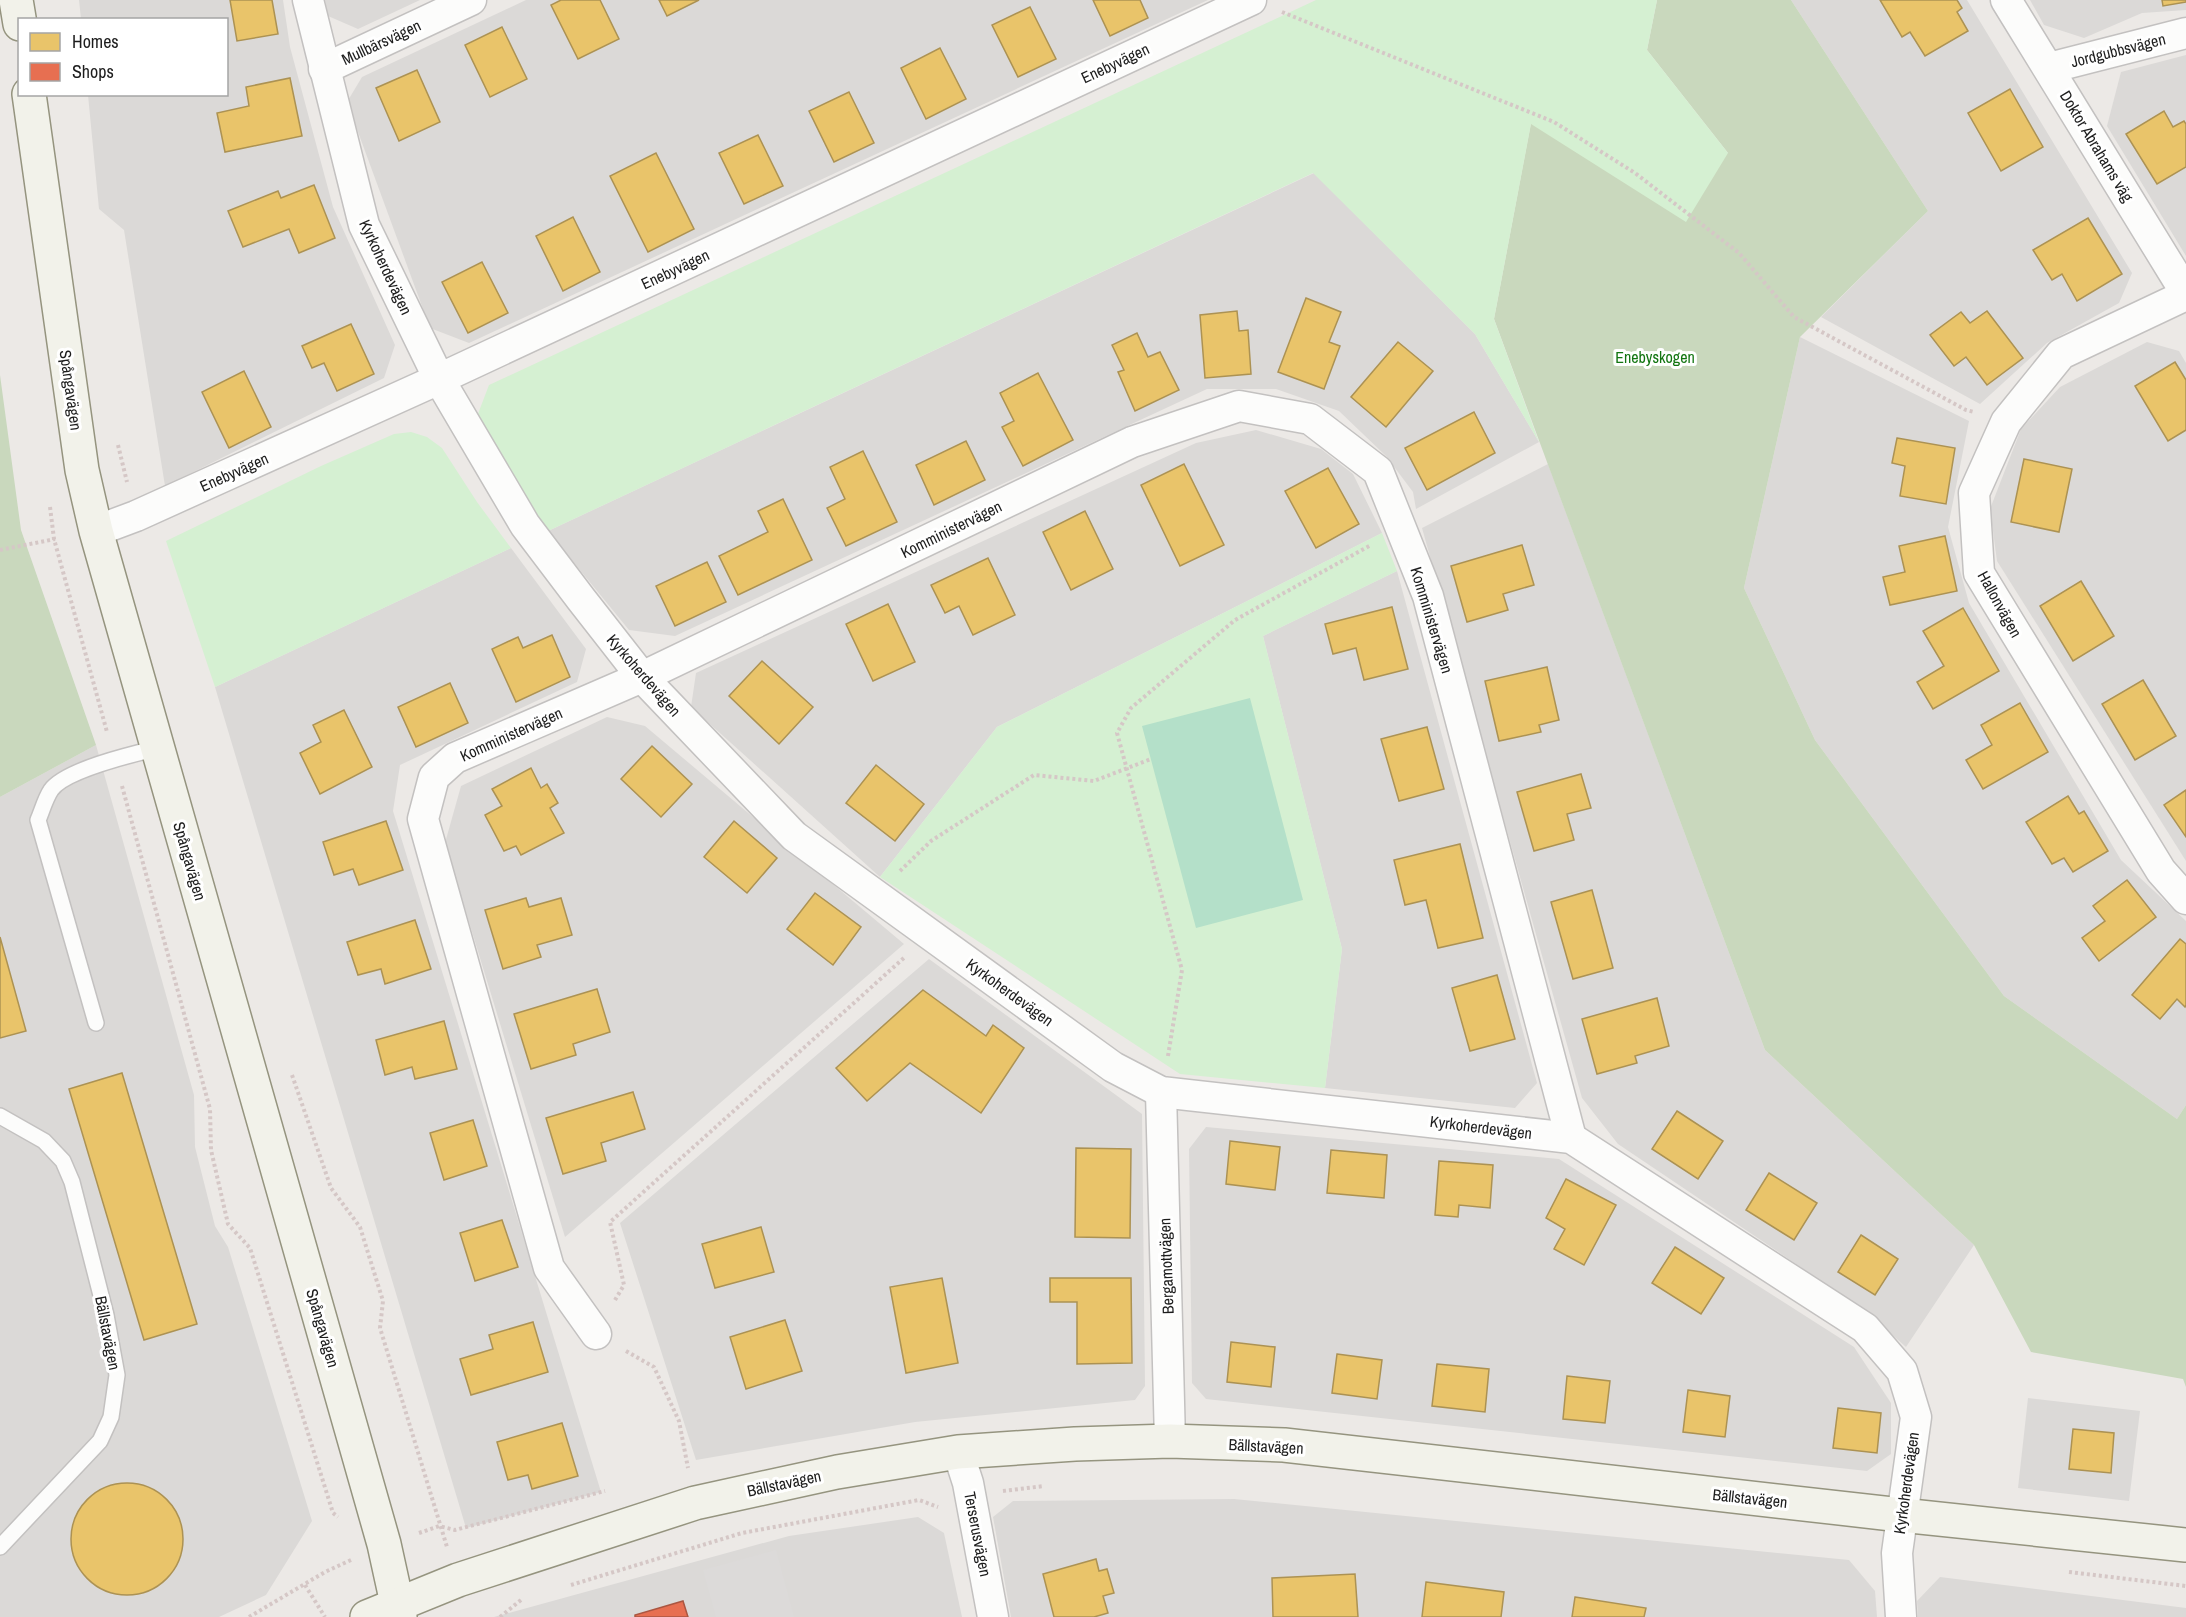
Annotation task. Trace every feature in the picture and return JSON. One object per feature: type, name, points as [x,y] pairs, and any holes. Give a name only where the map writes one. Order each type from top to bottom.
[{"type":"street","points":[[16,0],[19,18]]},
{"type":"street","name":"Kyrkoherdevägen","points":[[308,0],[364,225],[439,379],[525,525],[642,677],[794,836],[1113,1067],[1161,1092],[1571,1138],[1865,1328],[1902,1371],[1916,1417],[1897,1553],[1901,1617]]},
{"type":"street","name":"Mullbärsvägen","points":[[324,69],[471,0]]},
{"type":"street","name":"Doktor Abrahams väg","points":[[2006,0],[2186,294]]},
{"type":"street","name":"Enebyvägen","points":[[96,531],[136,516],[1262,4]]},
{"type":"street","name":"Jordgubbsvägen","points":[[2049,68],[2186,33]]},
{"type":"street","name":"Spångavägen","points":[[29,96],[81,470],[96,531],[384,1544],[399,1610]]},
{"type":"street","name":"Hallonvägen","points":[[2186,294],[2061,354],[2006,422],[1974,493],[1979,573],[2161,872],[2186,899]]},
{"type":"street","name":"Komministervägen","points":[[596,1334],[549,1268],[423,819],[434,777],[455,758],[642,677],[1132,442],[1239,406],[1310,418],[1378,471],[1428,596],[1571,1138]]},
{"type":"street","name":"Bergamottvägen","points":[[1161,1092],[1170,1441]]},
{"type":"street","name":"Bällstavägen","points":[[366,1617],[399,1610],[458,1580],[695,1503],[837,1472],[958,1452],[1075,1444],[1170,1441],[1284,1445],[2186,1545]]},
{"type":"street","name":"Terserusvägen","points":[[958,1452],[971,1500],[993,1617]]},
{"type":"lane","points":[[96,1023],[38,820],[51,789],[75,773],[115,759],[158,748]]},
{"type":"lane","name":"Bällstavägen","points":[[0,1116],[44,1141],[63,1161],[72,1182],[106,1315],[117,1376],[111,1417],[100,1441],[0,1547]]},
{"type":"path","points":[[1262,4],[1554,122],[1635,173],[1740,253],[1794,317],[1966,410],[2006,422]]},
{"type":"path","points":[[117,435],[136,516]]},
{"type":"path","points":[[1161,1092],[1182,970],[1118,733],[1131,708],[1235,620],[1401,529]]},
{"type":"path","points":[[875,895],[931,842],[1034,775],[1094,781],[1151,759]]},
{"type":"path","points":[[688,1469],[679,1421],[654,1367],[596,1334],[624,1285],[610,1222],[930,935]]},
{"type":"path","points":[[289,1067],[331,1188],[360,1227],[383,1301],[380,1328],[458,1580]]},
{"type":"path","points":[[565,1587],[742,1533],[919,1500],[939,1507],[1009,1489],[1056,1485]]},
{"type":"path","points":[[249,1617],[326,1572],[384,1544]]},
{"type":"path","points":[[2059,1571],[2186,1586]]},
{"type":"path","points":[[304,1585],[325,1617]]},
{"type":"path","points":[[500,1617],[521,1600],[532,1597]]},
{"type":"shaded area","points":[[79,0],[283,0],[290,47],[333,207],[395,345],[384,378],[165,486],[124,230],[99,209],[88,96],[228,96],[228,18],[81,18]]},
{"type":"shaded area","points":[[325,0],[420,0],[358,29],[328,16]]},
{"type":"shaded area","points":[[526,0],[1208,0],[469,343],[430,328],[347,102],[362,77]]},
{"type":"shaded area","points":[[1791,0],[1967,0],[2132,273],[2119,303],[2047,343],[1980,404],[1821,317],[1928,211]]},
{"type":"shaded area","points":[[2030,0],[2186,0],[2186,10],[2142,13],[2084,38],[2044,25]]},
{"type":"shaded area","points":[[2186,55],[2186,256],[2107,126],[2121,72]]},
{"type":"shaded area","points":[[1314,173],[1475,334],[1539,442],[1416,509],[1413,492],[1386,456],[1339,411],[1276,389],[1207,389],[675,636],[629,630],[548,531]]},
{"type":"shaded area","points":[[1800,337],[1969,421],[1948,527],[1969,603],[2121,860],[2186,921],[2186,1105],[2177,1119],[2004,996],[1815,740],[1744,588]]},
{"type":"shaded area","points":[[2147,342],[2179,351],[2186,363],[2186,861],[1997,561],[1990,509],[2021,429],[2060,387]]},
{"type":"shaded area","points":[[1256,430],[1321,449],[1353,474],[1382,533],[997,727],[880,877],[691,707],[696,673],[1196,443]]},
{"type":"shaded area","points":[[1548,464],[1765,1050],[1974,1245],[1906,1347],[1863,1309],[1618,1144],[1582,1098],[1422,528]]},
{"type":"shaded area","points":[[511,548],[586,649],[577,682],[400,765],[393,811],[601,1492],[466,1528],[215,687]]},
{"type":"shaded area","points":[[1397,571],[1537,1083],[1515,1108],[1325,1088],[1342,949],[1263,636]]},
{"type":"shaded area","points":[[607,717],[645,726],[904,944],[565,1237],[445,843],[461,786]]},
{"type":"shaded area","points":[[96,745],[194,1095],[195,1147],[215,1226],[228,1247],[312,1521],[266,1595],[219,1617],[0,1617],[0,797]]},
{"type":"shaded area","points":[[929,959],[1142,1114],[1145,1386],[1135,1400],[915,1422],[696,1460],[620,1223]]},
{"type":"shaded area","points":[[1206,1127],[1559,1159],[1854,1347],[1891,1403],[1891,1454],[1867,1471],[1206,1399],[1192,1383],[1189,1149]]},
{"type":"shaded area","points":[[2028,1398],[2140,1411],[2129,1501],[2018,1488]]},
{"type":"shaded area","points":[[1234,1499],[1849,1560],[1875,1591],[1877,1617],[1011,1617],[993,1517],[1013,1501]]},
{"type":"shaded area","points":[[918,1517],[944,1533],[962,1617],[494,1617],[789,1536]]},
{"type":"shaded area","points":[[776,1550],[794,1617],[716,1617],[703,1570]]},
{"type":"shaded area","points":[[1940,1577],[2186,1608],[2186,1617],[1918,1617],[1917,1601]]},
{"type":"green space","points":[[1316,0],[1657,0],[1647,50],[1728,153],[1686,222],[1531,124],[1494,319],[1539,442],[1475,334],[1313,173],[548,531],[476,419],[489,385]]},
{"type":"green space","name":"Enebyskogen","points":[[1657,0],[1791,0],[1928,211],[1800,337],[1744,588],[1815,740],[2004,996],[2177,1119],[2186,1105],[2186,1387],[2183,1379],[2031,1352],[1974,1245],[1765,1050],[1494,319],[1531,123],[1728,153],[1647,50]]},
{"type":"green space","points":[[0,375],[21,530],[96,745],[0,797]]},
{"type":"green space","points":[[411,432],[427,437],[442,448],[477,502],[511,548],[215,687],[166,541],[321,466],[394,434]]},
{"type":"green space","points":[[1382,533],[1397,571],[1263,636],[1342,949],[1325,1088],[1180,1074],[880,877],[997,727]]},
{"type":"green space","points":[[1250,698],[1303,900],[1196,928],[1142,726]]},
{"type":"building: Homes","points":[[230,0],[272,0],[278,34],[237,41]]},
{"type":"building: Homes","points":[[561,0],[600,0],[619,39],[578,59],[551,5]]},
{"type":"building: Homes","points":[[659,0],[699,0],[667,16]]},
{"type":"building: Homes","points":[[1093,0],[1140,0],[1148,18],[1110,36]]},
{"type":"building: Homes","points":[[1880,0],[1957,0],[1962,8],[1957,12],[1968,31],[1925,56],[1910,32],[1902,37]]},
{"type":"building: Homes","points":[[2162,0],[2186,0],[2186,2],[2163,6]]},
{"type":"building: Homes","points":[[1030,7],[1056,59],[1018,77],[992,25]]},
{"type":"building: Homes","points":[[502,27],[527,79],[490,97],[465,45]]},
{"type":"building: Homes","points":[[940,48],[966,99],[926,119],[901,68]]},
{"type":"building: Homes","points":[[417,70],[440,122],[399,141],[376,88]]},
{"type":"building: Homes","points":[[290,78],[302,136],[225,152],[217,113],[249,106],[246,87]]},
{"type":"building: Homes","points":[[2010,89],[2043,147],[2001,171],[1968,113]]},
{"type":"building: Homes","points":[[849,92],[874,143],[834,162],[809,111]]},
{"type":"building: Homes","points":[[2164,111],[2173,127],[2184,121],[2186,124],[2186,167],[2157,184],[2126,134]]},
{"type":"building: Homes","points":[[758,135],[783,186],[744,204],[719,153]]},
{"type":"building: Homes","points":[[656,153],[694,229],[648,252],[610,176]]},
{"type":"building: Homes","points":[[314,185],[335,238],[299,253],[289,229],[243,247],[228,211],[278,191],[281,198]]},
{"type":"building: Homes","points":[[573,217],[600,272],[563,291],[536,236]]},
{"type":"building: Homes","points":[[2088,218],[2122,274],[2077,301],[2062,274],[2052,280],[2033,250]]},
{"type":"building: Homes","points":[[482,262],[508,313],[468,333],[442,282]]},
{"type":"building: Homes","points":[[1306,298],[1341,312],[1329,342],[1340,346],[1324,389],[1278,372]]},
{"type":"building: Homes","points":[[1237,311],[1239,331],[1248,330],[1251,374],[1205,378],[1200,315]]},
{"type":"building: Homes","points":[[1987,311],[2023,358],[1987,385],[1966,357],[1954,366],[1930,335],[1961,312],[1970,323]]},
{"type":"building: Homes","points":[[351,324],[374,374],[337,391],[324,363],[312,368],[302,346]]},
{"type":"building: Homes","points":[[1137,333],[1148,357],[1160,352],[1179,390],[1135,411],[1118,372],[1124,370],[1112,345]]},
{"type":"building: Homes","points":[[1398,342],[1433,371],[1386,427],[1351,397]]},
{"type":"building: Homes","points":[[2175,362],[2186,380],[2186,430],[2168,441],[2135,386]]},
{"type":"building: Homes","points":[[244,371],[271,427],[229,448],[202,392]]},
{"type":"building: Homes","points":[[1038,373],[1073,440],[1023,466],[1002,427],[1014,421],[1000,393]]},
{"type":"building: Homes","points":[[1474,412],[1495,453],[1427,490],[1405,448]]},
{"type":"building: Homes","points":[[1897,438],[1955,448],[1946,504],[1900,496],[1905,466],[1892,463]]},
{"type":"building: Homes","points":[[966,441],[985,480],[934,505],[916,465]]},
{"type":"building: Homes","points":[[863,451],[897,522],[846,546],[827,508],[845,499],[830,467]]},
{"type":"building: Homes","points":[[2024,459],[2072,469],[2059,532],[2011,522]]},
{"type":"building: Homes","points":[[1184,464],[1224,545],[1180,566],[1141,485]]},
{"type":"building: Homes","points":[[1328,468],[1359,524],[1316,548],[1285,491]]},
{"type":"building: Homes","points":[[783,499],[812,560],[738,595],[719,556],[768,532],[758,511]]},
{"type":"building: Homes","points":[[1085,511],[1113,569],[1071,590],[1043,532]]},
{"type":"building: Homes","points":[[1945,536],[1957,591],[1890,605],[1883,577],[1905,572],[1899,546]]},
{"type":"building: Homes","points":[[1522,545],[1534,585],[1503,594],[1508,610],[1467,622],[1451,566]]},
{"type":"building: Homes","points":[[988,558],[1015,615],[973,635],[959,606],[945,613],[931,585]]},
{"type":"building: Homes","points":[[707,562],[726,602],[675,626],[656,586]]},
{"type":"building: Homes","points":[[2081,581],[2114,636],[2073,661],[2040,606]]},
{"type":"building: Homes","points":[[888,604],[915,662],[873,681],[846,624]]},
{"type":"building: Homes","points":[[1392,607],[1408,669],[1364,680],[1356,648],[1333,654],[1325,624]]},
{"type":"building: Homes","points":[[1963,608],[1999,671],[1933,709],[1917,682],[1944,666],[1923,631]]},
{"type":"building: Homes","points":[[552,635],[570,677],[516,702],[492,649],[518,637],[523,648]]},
{"type":"building: Homes","points":[[762,661],[813,707],[779,744],[729,696]]},
{"type":"building: Homes","points":[[1547,667],[1559,720],[1539,725],[1541,732],[1499,741],[1485,681]]},
{"type":"building: Homes","points":[[2143,680],[2176,736],[2135,760],[2102,704]]},
{"type":"building: Homes","points":[[450,683],[468,723],[416,747],[398,707]]},
{"type":"building: Homes","points":[[2020,703],[2048,752],[1983,789],[1966,760],[1992,745],[1981,725]]},
{"type":"building: Homes","points":[[344,710],[372,767],[320,794],[300,753],[321,742],[313,725]]},
{"type":"building: Homes","points":[[1427,727],[1444,789],[1399,801],[1381,739]]},
{"type":"building: Homes","points":[[652,746],[692,784],[661,817],[621,779]]},
{"type":"building: Homes","points":[[876,765],[924,804],[895,841],[846,803]]},
{"type":"building: Homes","points":[[531,768],[541,788],[547,784],[558,803],[550,808],[564,833],[521,855],[516,846],[504,851],[485,815],[502,806],[492,789]]},
{"type":"building: Homes","points":[[1581,774],[1591,808],[1567,814],[1574,840],[1534,851],[1517,792]]},
{"type":"building: Homes","points":[[2186,790],[2186,837],[2164,805]]},
{"type":"building: Homes","points":[[2068,796],[2079,814],[2084,811],[2108,851],[2073,872],[2064,858],[2052,864],[2026,822]]},
{"type":"building: Homes","points":[[386,821],[403,870],[359,885],[353,869],[334,875],[323,842]]},
{"type":"building: Homes","points":[[734,821],[777,858],[747,893],[704,857]]},
{"type":"building: Homes","points":[[1460,844],[1483,938],[1438,948],[1426,900],[1405,905],[1394,860]]},
{"type":"building: Homes","points":[[2127,880],[2156,917],[2099,961],[2082,938],[2105,921],[2093,906]]},
{"type":"building: Homes","points":[[1592,890],[1613,968],[1573,979],[1551,902]]},
{"type":"building: Homes","points":[[815,893],[861,927],[833,965],[787,929]]},
{"type":"building: Homes","points":[[526,898],[529,907],[561,898],[572,935],[537,945],[541,957],[503,969],[485,910]]},
{"type":"building: Homes","points":[[415,920],[431,969],[385,984],[381,969],[358,975],[347,942]]},
{"type":"building: Homes","points":[[0,937],[26,1031],[0,1038]]},
{"type":"building: Homes","points":[[2180,939],[2186,944],[2186,1005],[2185,1007],[2177,999],[2160,1019],[2132,995]]},
{"type":"building: Homes","points":[[1497,975],[1515,1039],[1470,1051],[1452,988]]},
{"type":"building: Homes","points":[[597,989],[610,1032],[573,1044],[576,1055],[531,1069],[514,1014]]},
{"type":"building: Homes","points":[[923,990],[986,1036],[993,1025],[1024,1048],[981,1113],[910,1063],[867,1101],[836,1068]]},
{"type":"building: Homes","points":[[1657,998],[1669,1046],[1635,1056],[1637,1063],[1597,1074],[1582,1019]]},
{"type":"building: Homes","points":[[444,1021],[457,1069],[415,1079],[412,1067],[385,1075],[376,1040]]},
{"type":"building: Homes","points":[[122,1073],[197,1324],[144,1340],[69,1089]]},
{"type":"building: Homes","points":[[633,1092],[645,1129],[601,1143],[606,1161],[563,1174],[546,1118]]},
{"type":"building: Homes","points":[[1677,1111],[1723,1141],[1698,1179],[1652,1149]]},
{"type":"building: Homes","points":[[473,1120],[487,1166],[444,1180],[430,1133]]},
{"type":"building: Homes","points":[[1230,1141],[1280,1147],[1275,1190],[1226,1184]]},
{"type":"building: Homes","points":[[1076,1148],[1131,1149],[1130,1238],[1075,1237]]},
{"type":"building: Homes","points":[[1331,1150],[1387,1155],[1384,1198],[1327,1193]]},
{"type":"building: Homes","points":[[1439,1161],[1493,1165],[1490,1208],[1459,1205],[1458,1217],[1435,1215]]},
{"type":"building: Homes","points":[[1769,1173],[1817,1203],[1794,1240],[1746,1210]]},
{"type":"building: Homes","points":[[1566,1179],[1616,1205],[1584,1265],[1554,1249],[1565,1229],[1546,1218]]},
{"type":"building: Homes","points":[[502,1220],[518,1267],[475,1281],[460,1233]]},
{"type":"building: Homes","points":[[761,1227],[774,1272],[715,1288],[702,1244]]},
{"type":"building: Homes","points":[[1861,1235],[1898,1259],[1875,1295],[1838,1272]]},
{"type":"building: Homes","points":[[1675,1247],[1724,1278],[1701,1314],[1652,1283]]},
{"type":"building: Homes","points":[[942,1278],[958,1363],[906,1373],[890,1287]]},
{"type":"building: Homes","points":[[1050,1278],[1131,1278],[1132,1363],[1077,1364],[1077,1302],[1050,1302]]},
{"type":"building: Homes","points":[[785,1320],[802,1371],[746,1389],[730,1337]]},
{"type":"building: Homes","points":[[533,1322],[548,1372],[471,1395],[460,1359],[493,1349],[489,1335]]},
{"type":"building: Homes","points":[[1231,1342],[1275,1347],[1271,1387],[1227,1382]]},
{"type":"building: Homes","points":[[1337,1354],[1382,1360],[1377,1399],[1332,1393]]},
{"type":"building: Homes","points":[[1437,1364],[1489,1369],[1485,1412],[1432,1406]]},
{"type":"building: Homes","points":[[1567,1376],[1610,1381],[1605,1423],[1563,1419]]},
{"type":"building: Homes","points":[[1688,1390],[1730,1396],[1725,1437],[1683,1432]]},
{"type":"building: Homes","points":[[1838,1408],[1881,1413],[1877,1453],[1833,1448]]},
{"type":"building: Homes","points":[[562,1423],[578,1476],[532,1489],[528,1475],[508,1480],[497,1442]]},
{"type":"building: Homes","points":[[2073,1429],[2114,1433],[2111,1473],[2069,1469]]},
{"type":"building: Homes","points":[[127,1483],[149,1487],[167,1499],[179,1517],[183,1539],[179,1561],[167,1579],[149,1591],[127,1595],[105,1591],[87,1579],[75,1561],[71,1539],[75,1517],[87,1499],[105,1487]]},
{"type":"building: Homes","points":[[1096,1559],[1099,1571],[1107,1569],[1114,1593],[1103,1596],[1108,1613],[1094,1617],[1054,1617],[1043,1574]]},
{"type":"building: Homes","points":[[1355,1574],[1358,1617],[1273,1617],[1272,1578]]},
{"type":"building: Homes","points":[[1426,1582],[1504,1592],[1501,1617],[1422,1617]]},
{"type":"building: Homes","points":[[1575,1597],[1646,1608],[1644,1617],[1572,1617]]},
{"type":"building: Shops","points":[[683,1601],[688,1617],[635,1617],[635,1615]]}]
